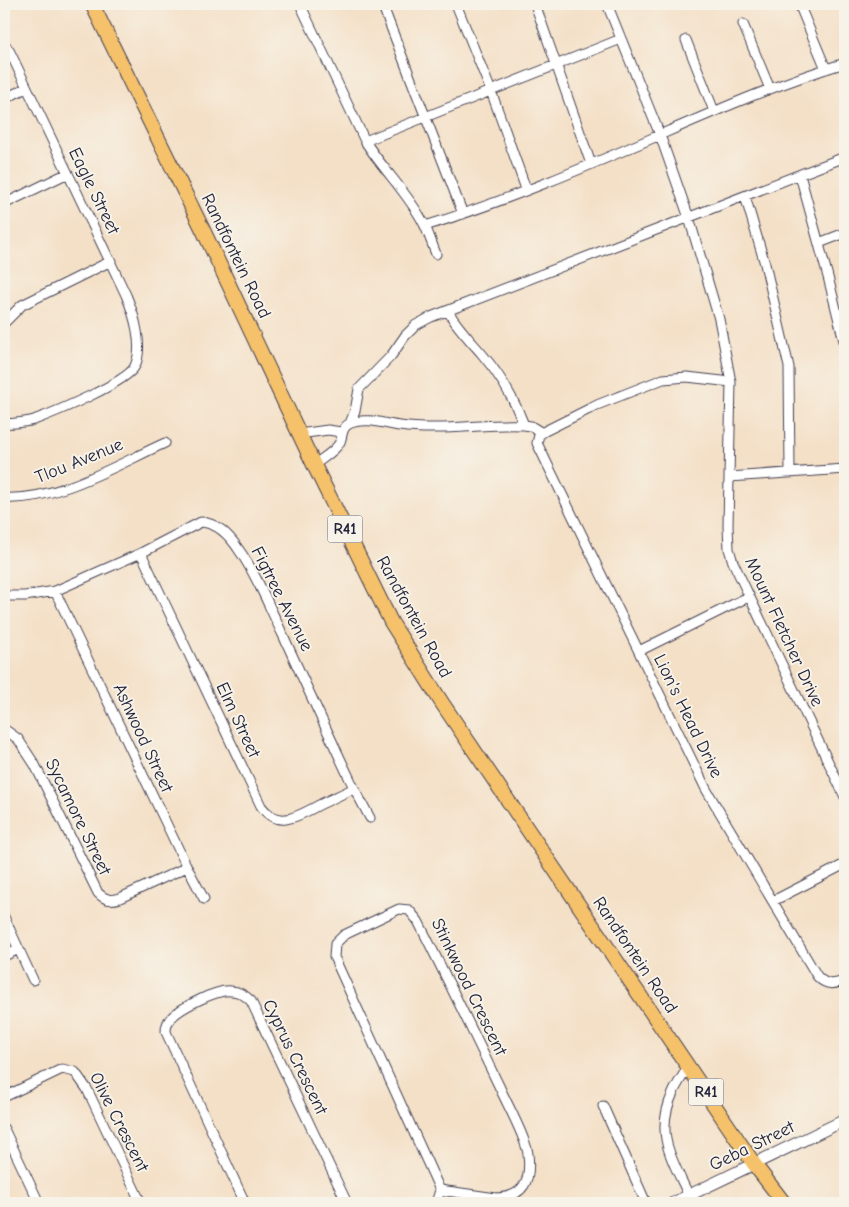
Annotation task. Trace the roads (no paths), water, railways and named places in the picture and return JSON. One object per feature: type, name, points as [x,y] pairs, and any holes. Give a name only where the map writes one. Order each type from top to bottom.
[{"type":"main road","name":"Randfontein Road","points":[[92,4],[204,232],[299,434],[391,622],[427,681],[754,1164],[784,1203]]},
{"type":"street","points":[[300,4],[365,141],[417,212],[425,226],[436,254]]},
{"type":"street","points":[[382,4],[463,214]]},
{"type":"street","points":[[456,4],[491,91],[526,190]]},
{"type":"street","points":[[535,4],[591,164]]},
{"type":"street","name":"Mount Fletcher Drive","points":[[607,4],[660,135],[689,218],[719,319],[731,382],[728,477],[730,552],[732,562],[845,797]]},
{"type":"street","points":[[799,4],[826,69]]},
{"type":"street","points":[[742,24],[770,89]]},
{"type":"street","points":[[365,141],[621,39]]},
{"type":"street","points":[[686,40],[714,111]]},
{"type":"street","name":"Eagle Street","points":[[4,43],[10,52],[131,307],[137,334],[138,358],[130,374],[105,388],[34,420],[4,424]]},
{"type":"street","points":[[425,226],[526,190],[714,111],[845,63]]},
{"type":"street","points":[[4,99],[26,88]]},
{"type":"street","points":[[314,465],[340,442],[341,432],[350,423],[355,411],[359,389],[381,367],[416,325],[431,317],[845,157]]},
{"type":"street","points":[[4,204],[68,173]]},
{"type":"street","points":[[800,175],[845,346]]},
{"type":"street","points":[[745,196],[765,264],[789,367],[790,473]]},
{"type":"street","points":[[819,243],[845,233]]},
{"type":"street","points":[[5,322],[22,305],[110,261]]},
{"type":"street","points":[[836,306],[845,302]]},
{"type":"street","points":[[448,311],[455,324],[506,386],[524,425]]},
{"type":"street","points":[[350,423],[366,421],[398,426],[440,428],[524,425],[531,426],[542,433],[597,405],[663,379],[687,376],[731,382]]},
{"type":"street","points":[[299,434],[328,430],[341,432]]},
{"type":"street","name":"Lion's Head Drive","points":[[542,433],[537,443],[541,453],[706,789],[822,981],[834,984],[845,980]]},
{"type":"street","name":"Tlou Avenue","points":[[4,498],[36,497],[70,487],[165,443]]},
{"type":"street","points":[[728,477],[845,469]]},
{"type":"street","name":"Figtree Avenue","points":[[4,596],[25,596],[55,590],[141,553],[201,522],[210,522],[232,540],[240,550],[370,818]]},
{"type":"street","name":"Elm Street","points":[[141,553],[256,797],[266,814],[278,819],[294,818],[354,788]]},
{"type":"street","name":"Ashwood Street","points":[[55,590],[204,899]]},
{"type":"street","points":[[639,651],[748,597]]},
{"type":"street","name":"Sycamore Street","points":[[4,729],[18,739],[35,765],[102,898],[112,900],[120,898],[187,867]]},
{"type":"street","points":[[773,901],[845,864]]},
{"type":"street","name":"Stinkwood Crescent","points":[[399,909],[409,910],[418,921],[459,1001],[527,1148],[528,1175],[521,1192],[515,1195],[506,1198],[496,1198],[440,1190],[334,957],[335,944],[344,935],[399,909]]},
{"type":"street","points":[[4,917],[33,980]]},
{"type":"street","points":[[4,956],[19,949]]},
{"type":"street","name":"Cyprus Crescent","points":[[245,1203],[166,1032],[167,1024],[176,1013],[222,991],[232,990],[251,1001],[347,1203]]},
{"type":"street","points":[[689,1066],[673,1092],[665,1115],[664,1126],[666,1144],[689,1196]]},
{"type":"street","name":"Olive Crescent","points":[[4,1097],[62,1069],[76,1072],[87,1088],[142,1203]]},
{"type":"street","points":[[603,1106],[646,1203]]},
{"type":"street","name":"Geba Street","points":[[673,1203],[845,1120]]},
{"type":"street","points":[[4,1129],[39,1203]]},
{"type":"street","points":[[436,1203],[440,1190]]}]
